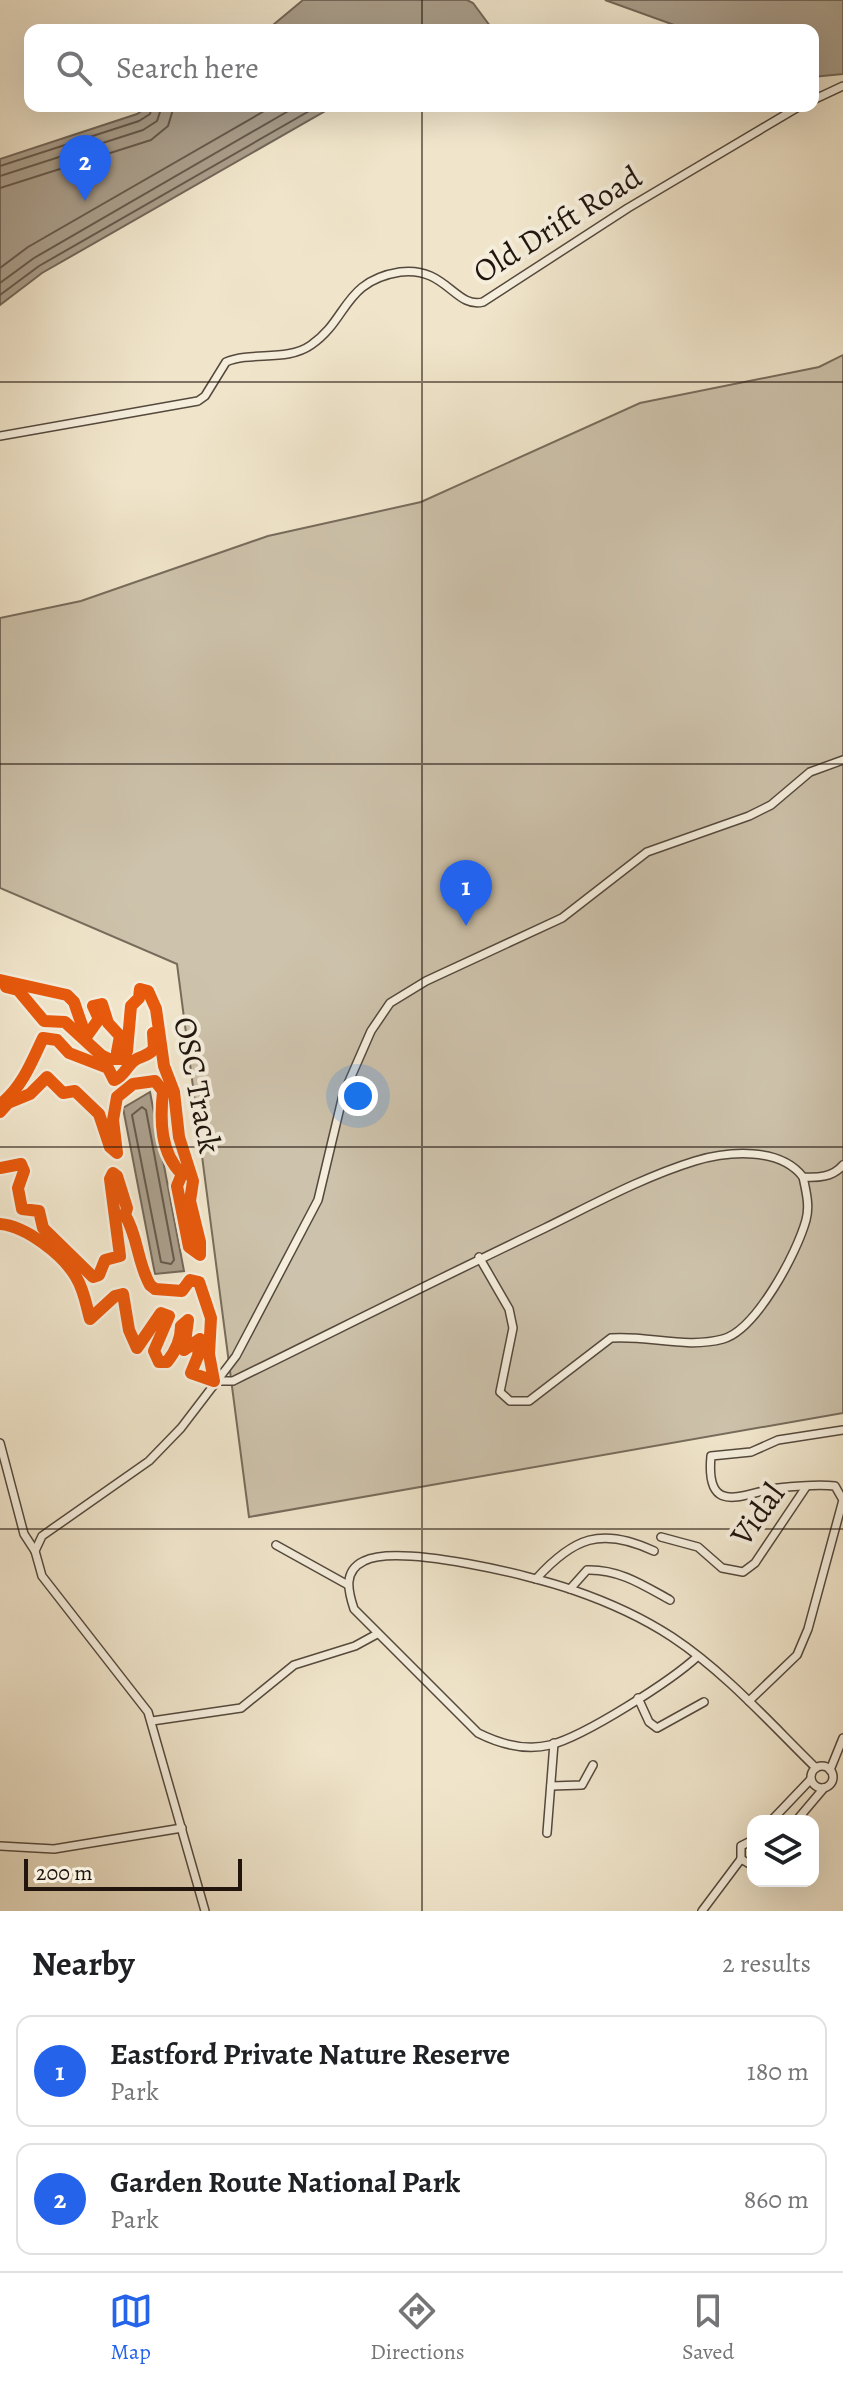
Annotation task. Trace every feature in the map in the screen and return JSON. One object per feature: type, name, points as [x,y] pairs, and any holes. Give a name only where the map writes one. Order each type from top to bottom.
[{"type":"street","points":[[819,97],[843,86]]},
{"type":"street","name":"Old Drift Road","points":[[0,436],[198,401],[205,396],[226,362],[296,352],[310,346],[356,291],[382,277],[425,272],[435,275],[462,299],[483,302],[628,208],[790,112]]},
{"type":"street","points":[[35,1551],[40,1539],[55,1524],[149,1461],[181,1428],[236,1356],[318,1200],[343,1095],[371,1031],[390,1003],[426,981],[562,918],[647,852],[749,816],[771,805],[810,772],[843,760]]},
{"type":"street","points":[[214,1381],[233,1381],[479,1257],[637,1183],[697,1160],[740,1154],[778,1158],[792,1164],[803,1177],[808,1199],[806,1220],[763,1303],[742,1331],[702,1343],[611,1338],[529,1401],[510,1401],[500,1392],[513,1328],[509,1309],[479,1257]]},
{"type":"street","points":[[803,1177],[820,1178],[838,1171],[843,1165]]},
{"type":"street","points":[[749,1701],[797,1655],[808,1629],[843,1500],[835,1486],[777,1488],[737,1500],[718,1492],[709,1472],[711,1456],[751,1452],[778,1440],[843,1430]]},
{"type":"street","points":[[0,1443],[24,1534],[35,1551],[42,1576],[138,1695],[152,1721],[205,1911]]},
{"type":"street","name":"Vidal","points":[[661,1537],[698,1547],[722,1568],[743,1572],[755,1563],[806,1487]]},
{"type":"street","points":[[536,1579],[557,1554],[580,1541],[608,1538],[634,1542],[654,1551]]},
{"type":"street","points":[[276,1545],[348,1585]]},
{"type":"street","points":[[698,1656],[668,1681],[554,1743],[519,1747],[478,1733],[354,1609],[348,1585],[355,1567],[364,1560],[384,1556],[430,1558],[536,1579],[570,1589],[670,1635],[698,1656],[749,1701],[816,1768],[830,1770]]},
{"type":"street","points":[[570,1589],[587,1570],[601,1570],[636,1580],[670,1600]]},
{"type":"street","points":[[152,1721],[241,1708],[294,1665],[355,1646],[377,1634]]},
{"type":"street","points":[[638,1698],[649,1722],[657,1728],[704,1702]]},
{"type":"street","points":[[801,1815],[832,1780],[830,1770],[843,1738]]},
{"type":"street","points":[[547,1833],[554,1743]]},
{"type":"street","points":[[551,1786],[582,1785],[593,1765]]},
{"type":"street","points":[[777,1815],[811,1779],[816,1768]]},
{"type":"street","points":[[811,1779],[817,1787],[824,1788]]},
{"type":"street","points":[[0,1846],[54,1849],[182,1828]]},
{"type":"street","points":[[702,1911],[741,1859],[741,1846],[747,1843]]},
{"type":"street","points":[[741,1859],[747,1862]]},
{"type":"shaded area","points":[[843,355],[843,1413],[249,1517],[177,964],[0,888],[0,618],[81,601],[268,536],[421,502],[640,403],[819,367]]},
{"type":"water","points":[[303,0],[467,0],[473,3],[489,24],[274,24]]},
{"type":"water","points":[[605,0],[843,0],[843,74],[819,76],[819,24],[671,24]]},
{"type":"water","points":[[324,112],[42,273],[0,305],[0,159],[137,114]]},
{"type":"water","points":[[150,1092],[184,1271],[155,1274],[123,1108]]},
{"type":"cycle path","name":"OSC Track","points":[[0,980],[67,995],[74,1002],[86,1037],[99,1019],[93,1006],[102,1004],[108,1023],[120,1036],[117,1052],[123,1058],[127,1051],[131,1006],[139,998],[140,989],[148,991],[156,1009],[164,1066],[174,1092],[179,1137],[193,1181],[190,1201],[200,1255],[189,1247],[177,1186],[182,1174],[169,1156],[163,1136],[163,1091],[155,1081],[133,1084],[117,1097],[113,1120],[117,1153],[110,1147],[99,1114],[75,1091],[63,1093],[47,1077],[30,1094],[8,1103],[0,1112]]},
{"type":"cycle path","points":[[6,987],[18,990],[44,1021],[65,1022],[101,1055],[109,1059],[128,1059]]},
{"type":"cycle path","name":"OSC Track","points":[[3,1102],[22,1080],[43,1038],[57,1040],[69,1053],[108,1068],[114,1080],[135,1060],[154,1049],[153,1033]]},
{"type":"cycle path","points":[[0,1168],[21,1164],[24,1171],[18,1188],[22,1209],[39,1211],[43,1228],[93,1277],[99,1275],[105,1260],[120,1256],[110,1179],[113,1173],[117,1176],[127,1208],[125,1215],[150,1285],[155,1289],[182,1291],[190,1280],[199,1282],[211,1318],[209,1354],[214,1381],[191,1373],[198,1356],[200,1339],[184,1350],[188,1320],[181,1326],[179,1340],[170,1358],[167,1362],[159,1362],[154,1351],[169,1316],[161,1313],[137,1348],[129,1330],[123,1294],[115,1296],[90,1319],[79,1282],[70,1268],[32,1236],[0,1224]]},
{"type":"place","name":"Garden Route National Park","points":[[85,201]]},
{"type":"place","name":"Eastford Private Nature Reserve","points":[[466,926]]}]
